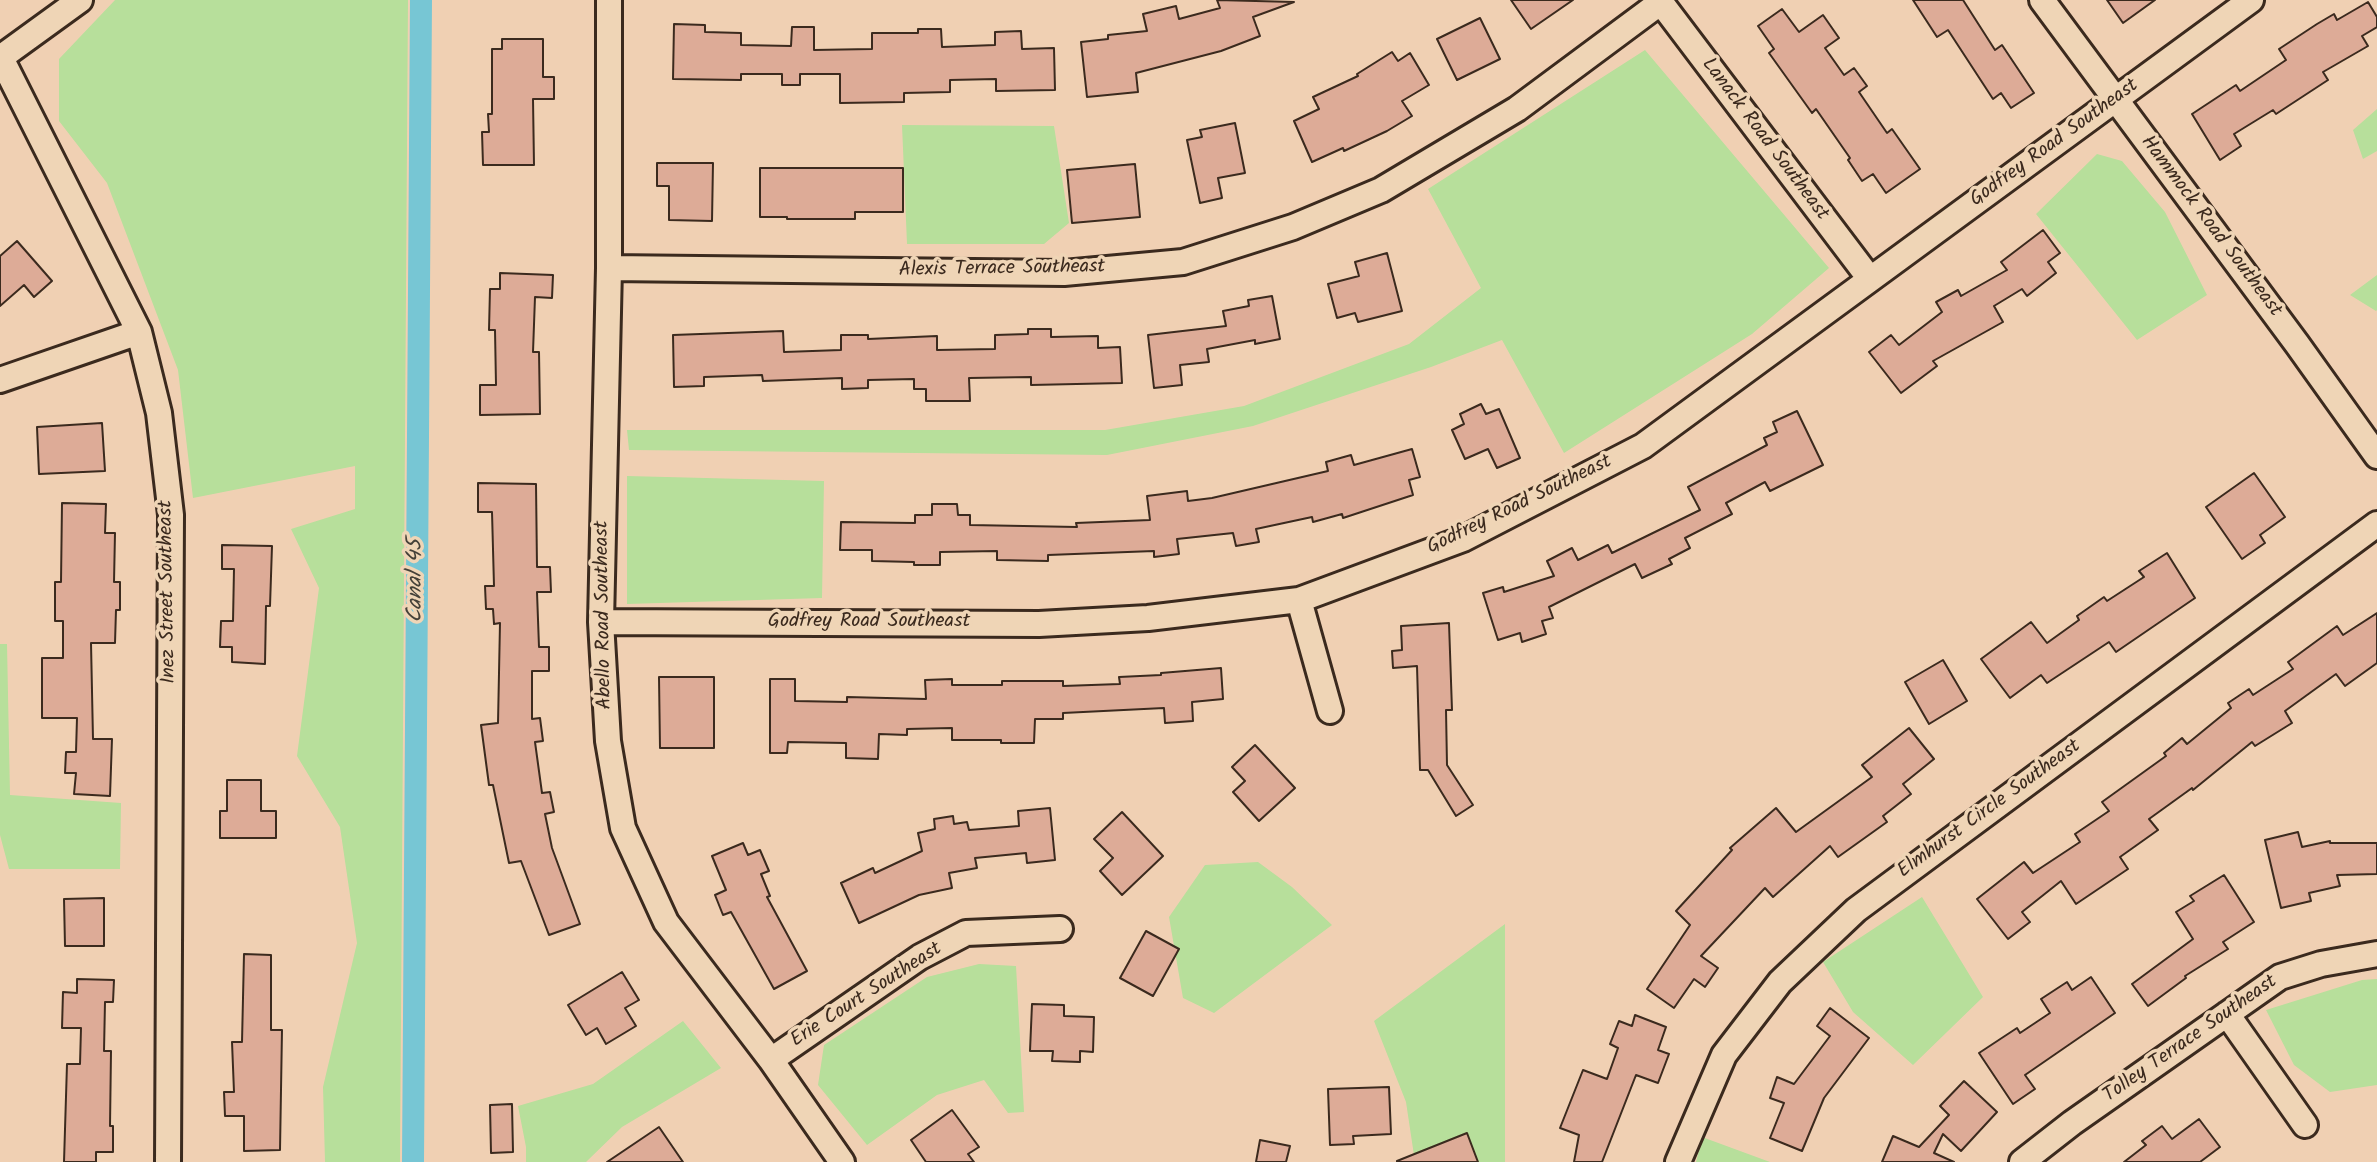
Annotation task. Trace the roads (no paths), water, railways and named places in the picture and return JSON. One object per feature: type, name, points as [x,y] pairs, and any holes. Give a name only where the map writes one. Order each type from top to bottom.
[{"type":"street","points":[[1,58],[80,0]]},
{"type":"street","name":"Abello Road Southeast","points":[[609,0],[609,268],[601,622],[608,741],[623,828],[666,922],[771,1060],[842,1162]]},
{"type":"street","name":"Hammock Road Southeast","points":[[2042,0],[2377,456]]},
{"type":"street","name":"Godfrey Road Southeast","points":[[601,622],[1039,624],[1148,618],[1299,600],[1463,539],[1643,446],[2251,0]]},
{"type":"street","name":"Alexis Terrace Southeast","points":[[609,268],[1064,273],[1183,262],[1293,227],[1381,190],[1517,109],[1660,1]]},
{"type":"street","name":"Lanack Road Southeast","points":[[1660,1],[1870,279]]},
{"type":"street","name":"Inez Street Southeast","points":[[1,58],[139,332],[159,413],[171,515],[168,1162]]},
{"type":"street","points":[[0,380],[139,332]]},
{"type":"street","name":"Elmhurst Circle Southeast","points":[[1678,1162],[1724,1055],[1780,982],[1856,910],[2377,524]]},
{"type":"street","points":[[1299,600],[1330,711]]},
{"type":"street","name":"Erie Court Southeast","points":[[771,1060],[920,957],[966,933],[1060,929]]},
{"type":"street","name":"Tolley Terrace Southeast","points":[[2022,1162],[2280,977],[2321,964],[2377,954]]},
{"type":"street","points":[[2227,1014],[2305,1125]]},
{"type":"waterway","name":"Canal 45","points":[[413,1162],[421,0]]}]
